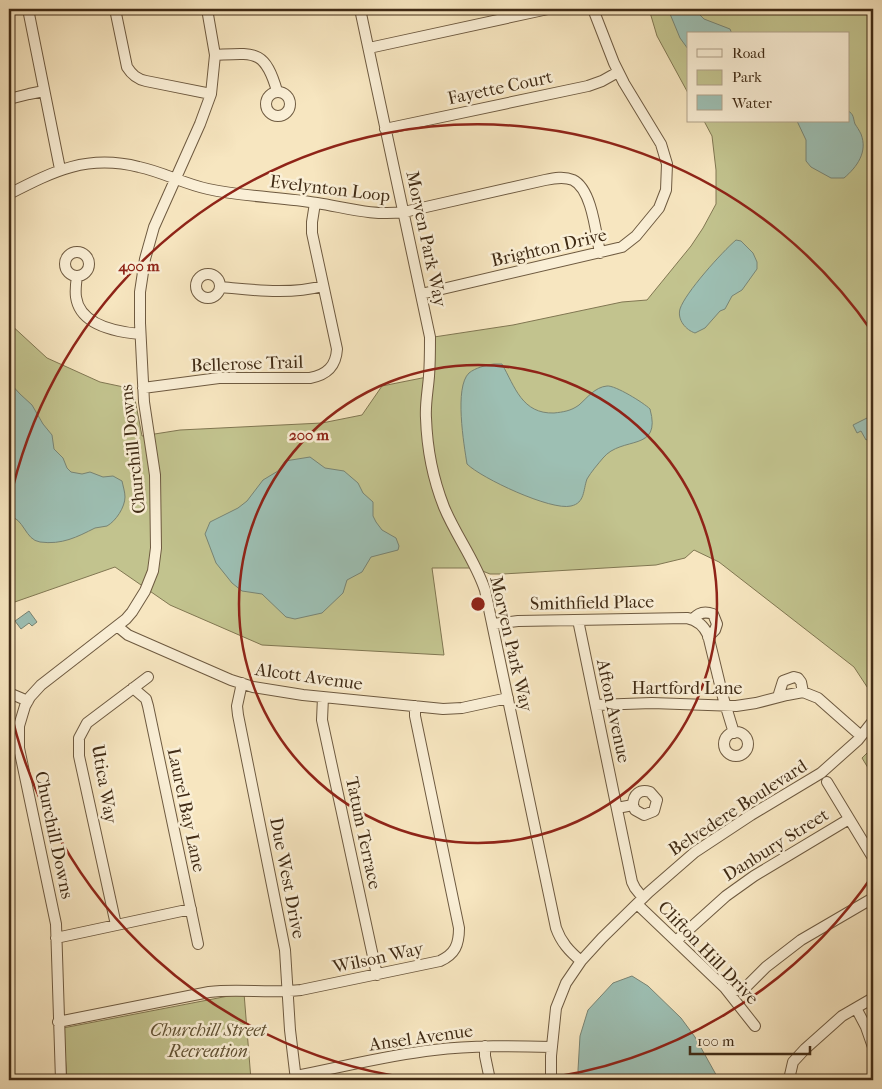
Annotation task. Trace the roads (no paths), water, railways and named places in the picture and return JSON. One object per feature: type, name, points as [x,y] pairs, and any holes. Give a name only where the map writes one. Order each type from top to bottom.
[{"type":"street","points":[[28,9],[60,169]]},
{"type":"street","points":[[115,9],[127,67],[132,73],[139,79],[146,81],[211,94]]},
{"type":"street","name":"Churchill Downs","points":[[61,1080],[54,913],[19,748],[19,726],[28,701],[41,685],[126,619],[138,603],[150,581],[155,560],[157,517],[155,475],[146,427],[143,388],[140,292],[145,259],[154,227],[200,124],[211,94],[215,55],[207,9]]},
{"type":"street","name":"Morven Park Way","points":[[360,9],[430,337],[430,369],[426,416],[434,475],[450,521],[480,574],[493,624],[556,928],[564,944],[581,961]]},
{"type":"street","points":[[369,48],[548,9]]},
{"type":"street","name":"Brighton Drive","points":[[422,294],[622,247],[636,236],[659,208],[663,200],[667,179],[666,164],[661,144],[618,72],[607,49],[593,9]]},
{"type":"street","points":[[215,55],[251,54],[265,61],[270,68],[277,92]]},
{"type":"street","name":"Fayette Court","points":[[385,129],[588,86],[618,72]]},
{"type":"street","points":[[9,99],[44,92]]},
{"type":"street","name":"Evelynton Loop","points":[[9,194],[60,169],[74,165],[107,162],[140,167],[194,186],[218,191],[315,203],[371,214],[404,212],[545,180],[566,178],[574,180],[586,194],[600,253]]},
{"type":"street","name":"Bellerose Trail","points":[[143,388],[219,378],[310,378],[327,372],[335,362],[337,349],[312,234],[315,203]]},
{"type":"street","points":[[77,276],[76,298],[79,306],[92,320],[106,328],[121,333],[140,334]]},
{"type":"street","points":[[220,287],[277,291],[310,290],[323,286]]},
{"type":"street","name":"Smithfield Place","points":[[693,619],[701,613],[707,612],[712,614],[717,624],[715,630],[708,637]]},
{"type":"street","name":"Smithfield Place","points":[[493,624],[518,621],[693,619],[705,629],[708,637],[725,706],[734,732]]},
{"type":"street","name":"Afton Avenue","points":[[578,620],[632,882],[640,901]]},
{"type":"street","name":"Alcott Avenue","points":[[117,626],[128,634],[193,664],[242,683],[279,692],[454,709],[508,698]]},
{"type":"street","name":"Utica Way","points":[[116,926],[78,747],[82,731],[87,723],[148,678]]},
{"type":"street","points":[[778,697],[783,681],[788,678],[798,678],[802,682],[803,692],[818,698],[861,736]]},
{"type":"street","name":"Due West Drive","points":[[242,683],[237,706],[238,715],[285,950],[296,1078]]},
{"type":"street","name":"Laurel Bay Lane","points":[[133,688],[146,699],[148,706],[198,944]]},
{"type":"street","name":"Hartford Lane","points":[[596,705],[652,703],[746,706],[803,692]]},
{"type":"street","points":[[9,693],[28,701]]},
{"type":"street","name":"Tatum Terrace","points":[[323,697],[322,720],[377,974]]},
{"type":"street","name":"Wilson Way","points":[[58,1022],[215,991],[288,992],[440,961],[450,957],[459,940],[459,928],[415,716],[415,706]]},
{"type":"street","name":"Belvedere Boulevard","points":[[551,1080],[556,1008],[566,984],[581,961],[640,901],[694,852],[751,814],[821,773],[842,756],[873,721]]},
{"type":"street","points":[[827,782],[873,858]]},
{"type":"street","points":[[617,808],[633,805]]},
{"type":"street","name":"Danbury Street","points":[[676,941],[726,896],[754,876],[849,819]]},
{"type":"street","points":[[730,993],[747,986],[766,967],[801,940],[873,898]]},
{"type":"street","name":"Clifton Hill Drive","points":[[640,901],[676,941],[730,993],[755,1026]]},
{"type":"street","points":[[56,938],[191,910]]},
{"type":"street","points":[[791,1080],[792,1062],[805,1049],[842,1016],[873,998]]},
{"type":"street","points":[[856,1008],[866,1027],[873,1047]]},
{"type":"street","points":[[485,1046],[490,1080]]},
{"type":"street","name":"Ansel Avenue","points":[[296,1078],[412,1053],[485,1046],[552,1046]]},
{"type":"water","points":[[668,9],[694,9],[704,19],[730,29],[731,32],[687,32],[687,48],[680,38]]},
{"type":"water","points":[[850,112],[861,134],[863,141],[862,153],[857,164],[844,178],[831,178],[811,167],[806,161],[806,140],[797,122],[850,122]]},
{"type":"water","points":[[736,240],[741,241],[753,253],[757,262],[757,269],[742,290],[732,296],[725,309],[720,311],[705,328],[695,333],[692,332],[681,321],[679,313],[683,302],[705,273]]},
{"type":"water","points":[[494,364],[502,364],[521,398],[534,409],[543,412],[554,413],[570,410],[599,388],[611,386],[623,391],[650,409],[652,423],[650,432],[645,438],[611,451],[603,458],[587,479],[583,496],[576,504],[561,506],[533,499],[501,485],[467,464],[461,417],[464,380],[474,370]]},
{"type":"water","points":[[9,382],[32,405],[52,435],[54,449],[63,458],[71,472],[82,474],[90,472],[103,477],[113,476],[122,481],[125,501],[114,521],[110,524],[95,528],[69,540],[48,543],[35,540],[18,521],[9,516]]},
{"type":"water","points":[[867,418],[873,430],[873,436],[866,440],[861,431],[857,433],[853,425]]},
{"type":"water","points":[[310,457],[325,468],[344,471],[358,483],[363,493],[373,502],[373,516],[376,522],[382,530],[396,538],[399,546],[398,550],[371,557],[362,572],[347,580],[343,593],[322,613],[295,619],[286,617],[262,594],[242,591],[232,583],[216,563],[205,534],[210,522],[238,508],[247,501],[263,480],[278,471],[285,461]]},
{"type":"water","points":[[29,611],[37,622],[32,626],[29,623],[21,629],[15,621]]},
{"type":"water","points":[[632,976],[648,986],[681,1018],[695,1037],[719,1080],[579,1080],[580,1036],[588,1010],[613,983]]},
{"type":"park label","name":"Churchill Street Recreation","points":[[208,1040]]}]
